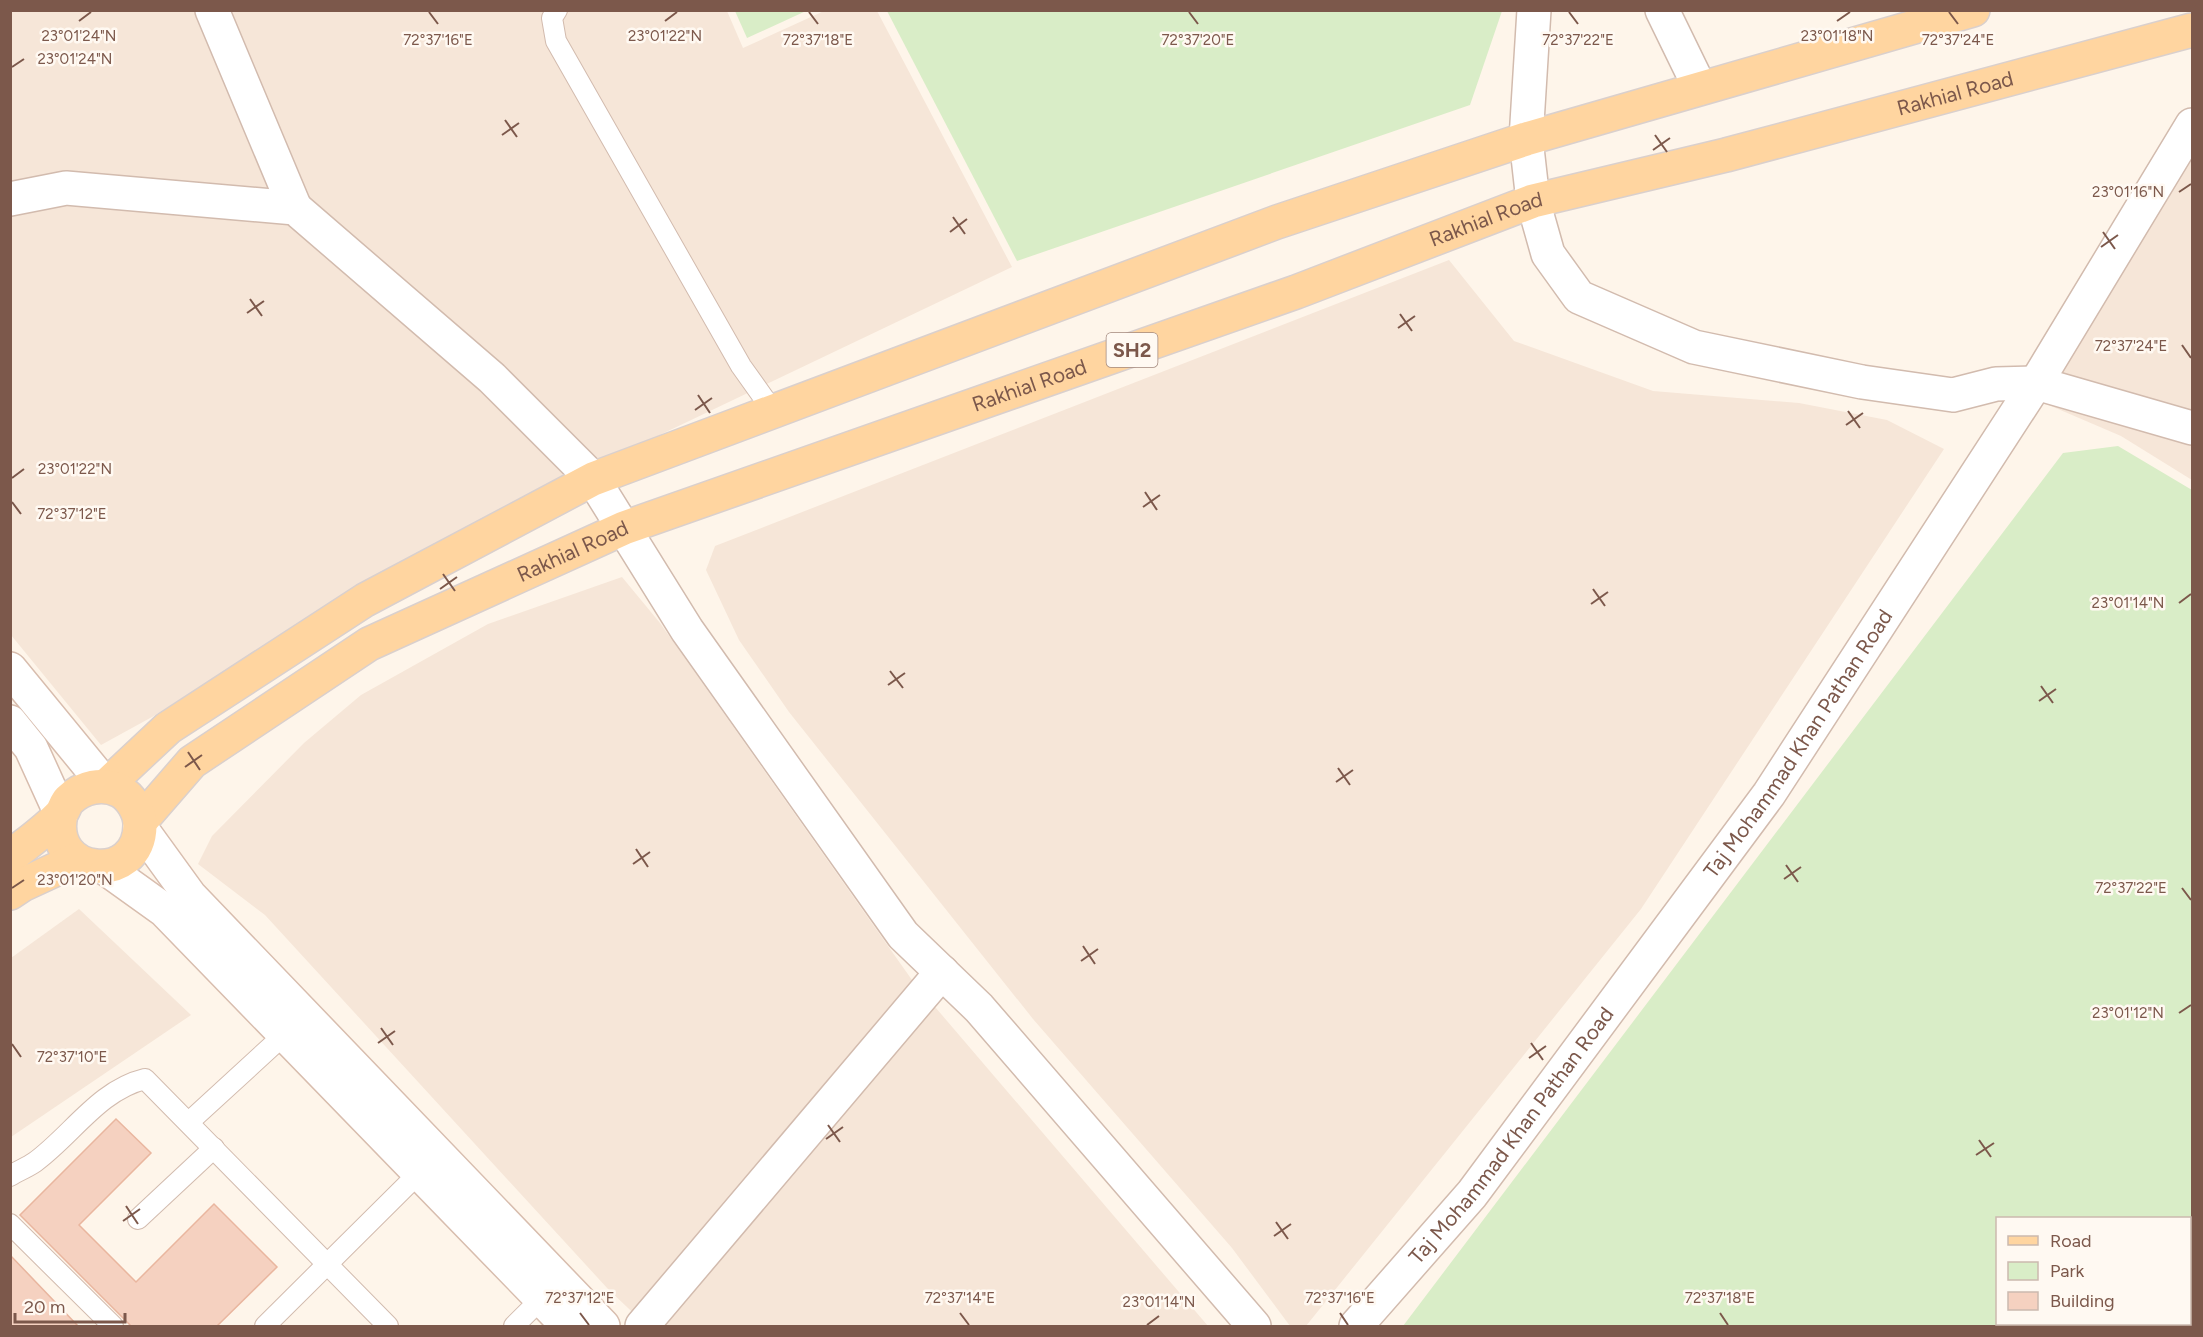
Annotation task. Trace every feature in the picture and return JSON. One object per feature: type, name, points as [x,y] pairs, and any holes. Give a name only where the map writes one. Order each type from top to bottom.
[{"type":"main road","points":[[106,786],[168,728],[365,600],[593,480],[1277,222],[1526,139],[1973,10]]},
{"type":"main road","name":"Rakhial Road","points":[[140,824],[192,762],[369,644],[624,528],[1296,292],[1533,201],[1726,156],[2193,30]]},
{"type":"main road","points":[[10,893],[22,885],[90,864],[112,866],[125,859],[134,849],[140,836],[138,813],[131,801],[120,791],[106,786],[92,787],[79,792],[68,801],[59,823],[60,837],[66,850],[90,864]]},
{"type":"main road","points":[[10,857],[61,814]]},
{"type":"street","points":[[212,10],[295,208],[492,378],[593,480],[687,630],[903,934],[979,1008],[1254,1326]]},
{"type":"street","points":[[1534,10],[1526,139],[1533,201],[1548,254],[1579,297],[1694,347],[1862,382],[1953,395],[1996,384],[2036,383],[2193,428]]},
{"type":"street","points":[[1662,10],[1700,88]]},
{"type":"street","name":"Taj Mohammad Khan Pathan Road","points":[[1356,1326],[1472,1194],[1769,794],[2036,383],[2193,125]]},
{"type":"street","points":[[10,199],[66,188],[295,208]]},
{"type":"street","points":[[10,669],[106,786]]},
{"type":"street","points":[[10,722],[31,748],[61,814]]},
{"type":"street","points":[[140,824],[190,896],[603,1326]]},
{"type":"street","points":[[90,864],[164,910],[568,1326]]},
{"type":"street","points":[[642,1326],[942,972]]},
{"type":"lane","points":[[557,10],[552,18],[556,41],[741,366],[773,411]]},
{"type":"lane","points":[[189,1122],[285,1034]]},
{"type":"lane","points":[[10,1176],[35,1162],[105,1098],[129,1083],[145,1079],[388,1326]]},
{"type":"lane","points":[[138,1219],[214,1148]]},
{"type":"lane","points":[[265,1326],[419,1173]]},
{"type":"lane","points":[[10,1224],[113,1326]]},
{"type":"lane","points":[[514,1326],[542,1299]]},
{"type":"shaded area","points":[[10,11],[727,11],[743,48],[824,11],[877,11],[1012,267],[601,463],[360,586],[152,717],[101,745],[11,635]]},
{"type":"shaded area","points":[[2192,144],[2192,480],[2121,436],[2037,400]]},
{"type":"shaded area","points":[[1449,260],[1514,341],[1653,391],[1799,403],[1887,420],[1944,449],[1641,909],[1306,1326],[1290,1326],[1232,1248],[1033,1019],[789,712],[739,640],[706,570],[715,546]]},
{"type":"shaded area","points":[[622,577],[660,623],[912,980],[1208,1326],[647,1326],[608,1289],[265,915],[198,864],[212,836],[304,743],[361,695],[488,624]]},
{"type":"shaded area","points":[[79,909],[191,1015],[11,1137],[11,958]]},
{"type":"green space","points":[[735,11],[806,11],[747,38]]},
{"type":"green space","points":[[887,11],[1502,11],[1470,105],[1017,261]]},
{"type":"green space","points":[[2118,446],[2192,490],[2192,1326],[1403,1326],[2063,453]]},
{"type":"building","points":[[116,1119],[151,1153],[79,1225],[136,1282],[214,1204],[277,1267],[217,1326],[131,1326],[20,1215]]},
{"type":"building","points":[[10,1255],[78,1326],[10,1326]]}]
